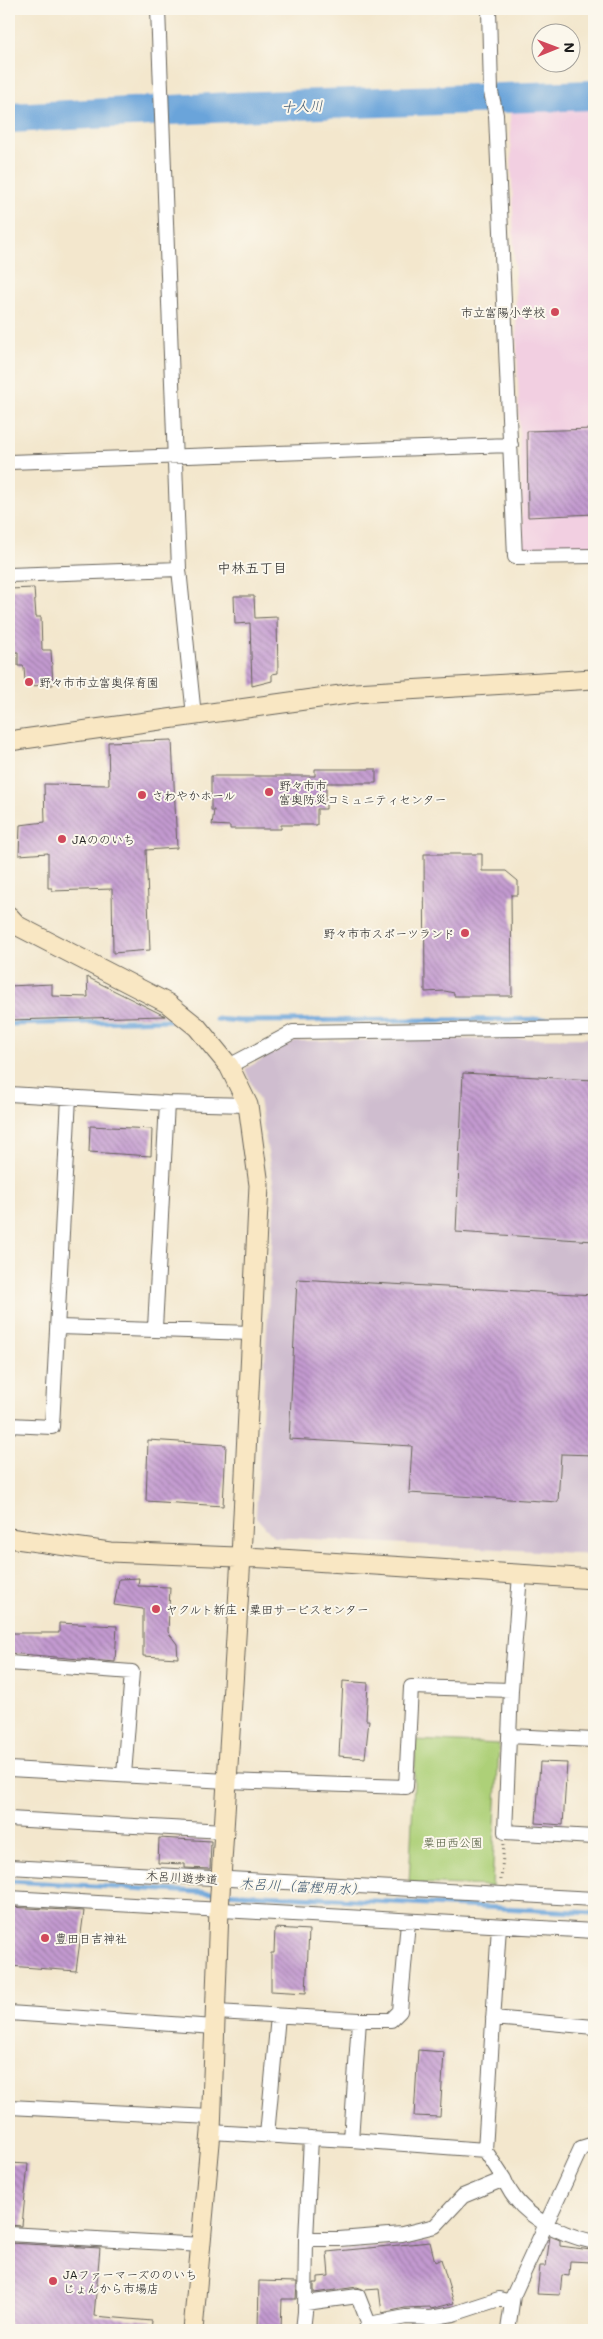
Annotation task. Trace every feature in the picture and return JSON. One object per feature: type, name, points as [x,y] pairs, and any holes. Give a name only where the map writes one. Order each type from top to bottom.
[{"type":"street","points":[[158,9],[179,569],[194,716]]},
{"type":"street","points":[[489,9],[491,92],[497,125],[515,557],[594,556]]},
{"type":"street","points":[[9,462],[510,445]]},
{"type":"street","points":[[9,575],[179,569]]},
{"type":"street","points":[[9,741],[355,693],[594,680]]},
{"type":"street","points":[[12,922],[167,1003],[197,1027],[229,1066],[248,1105],[260,1184],[241,1557],[220,1893],[211,2125],[202,2246],[193,2330]]},
{"type":"street","points":[[229,1066],[293,1032],[594,1028]]},
{"type":"street","points":[[9,1094],[167,1103],[248,1105]]},
{"type":"street","points":[[9,1425],[52,1427],[59,1327],[69,1097]]},
{"type":"street","points":[[155,1328],[167,1103]]},
{"type":"street","points":[[59,1327],[155,1328],[252,1333]]},
{"type":"street","points":[[9,1538],[110,1552],[241,1557],[594,1578]]},
{"type":"street","points":[[520,1575],[509,1736],[505,1832],[594,1838]]},
{"type":"street","points":[[9,1663],[132,1672],[124,1775]]},
{"type":"street","points":[[9,1768],[228,1781],[406,1788],[411,1687],[512,1690]]},
{"type":"street","points":[[509,1736],[594,1740]]},
{"type":"street","points":[[9,1819],[224,1831]]},
{"type":"street","name":"木呂川遊歩道","points":[[9,1866],[220,1893],[500,1892],[594,1899]]},
{"type":"street","points":[[9,1898],[220,1893],[408,1922],[594,1931]]},
{"type":"street","points":[[9,2013],[216,2020],[278,2016],[391,2020],[400,2011],[408,1922]]},
{"type":"street","points":[[499,1926],[485,2150],[504,2179],[509,2193],[524,2208],[546,2225],[578,2238],[594,2242]]},
{"type":"street","points":[[267,2136],[278,2016]]},
{"type":"street","points":[[493,2018],[594,2027]]},
{"type":"street","points":[[351,2140],[359,2020]]},
{"type":"street","points":[[9,2107],[211,2125],[267,2136],[485,2150]]},
{"type":"street","points":[[305,2313],[306,2240],[311,2138]]},
{"type":"street","points":[[508,2330],[512,2302],[528,2260],[581,2148],[594,2144]]},
{"type":"street","points":[[306,2240],[402,2234],[435,2226],[463,2196],[504,2179]]},
{"type":"street","points":[[9,2234],[202,2246]]},
{"type":"street","points":[[303,2330],[306,2303],[358,2296],[367,2327],[406,2317],[430,2318],[453,2314],[499,2299],[512,2302]]},
{"type":"path","points":[[500,1892],[505,1832]]},
{"type":"shaded area","name":"市立富陽小学校","points":[[594,109],[594,548],[523,550],[510,111]]},
{"type":"shaded area","points":[[594,1038],[594,1554],[274,1537],[256,1517],[275,1193],[259,1100],[245,1069],[295,1041]]},
{"type":"green space","name":"粟田西公園","points":[[416,1740],[499,1744],[492,1886],[409,1883]]},
{"type":"building","points":[[594,429],[594,514],[528,517],[527,431]]},
{"type":"building","points":[[34,588],[36,617],[41,617],[42,650],[51,650],[53,685],[29,686],[29,682],[25,681],[23,666],[18,666],[18,652],[13,652],[12,637],[9,637],[9,589]]},
{"type":"building","points":[[234,596],[254,596],[255,618],[277,617],[278,673],[272,674],[272,681],[252,686],[250,623],[235,624]]},
{"type":"building","points":[[172,740],[177,848],[146,850],[150,950],[113,953],[112,889],[52,891],[52,888],[48,888],[48,853],[19,855],[20,825],[45,822],[44,784],[109,785],[108,742]]},
{"type":"building","name":"野々市市 富奥防災コミュニティセンター","points":[[315,769],[376,769],[376,783],[326,783],[326,809],[317,809],[317,825],[281,825],[281,829],[230,829],[230,826],[212,825],[214,810],[211,810],[211,776],[315,776]]},
{"type":"building","name":"野々市市スポーツランド","points":[[424,854],[482,854],[482,871],[506,871],[518,881],[518,895],[511,895],[512,996],[454,996],[454,993],[445,991],[425,992]]},
{"type":"building","points":[[87,977],[165,1016],[9,1020],[9,986],[52,984],[52,996],[88,997]]},
{"type":"building","points":[[463,1073],[594,1080],[594,1241],[456,1232]]},
{"type":"building","points":[[90,1126],[152,1129],[151,1156],[89,1152]]},
{"type":"building","points":[[297,1279],[594,1295],[594,1455],[561,1454],[558,1502],[409,1493],[412,1446],[289,1439]]},
{"type":"building","points":[[148,1440],[226,1445],[223,1506],[146,1501]]},
{"type":"building","name":"ヤクルト新庄・粟田サービスセンター","points":[[139,1578],[138,1586],[170,1587],[168,1632],[177,1644],[178,1658],[143,1656],[143,1609],[114,1605],[119,1579]]},
{"type":"building","points":[[59,1623],[117,1626],[115,1662],[9,1653],[9,1633],[59,1633]]},
{"type":"building","points":[[343,1681],[368,1683],[366,1720],[369,1720],[365,1758],[339,1756]]},
{"type":"building","points":[[540,1762],[567,1763],[563,1825],[536,1823]]},
{"type":"building","points":[[159,1838],[211,1841],[210,1869],[185,1868],[185,1864],[158,1863]]},
{"type":"building","name":"豊田日吉神社","points":[[9,1907],[84,1911],[76,1971],[9,1966]]},
{"type":"building","points":[[275,1928],[309,1930],[306,1993],[271,1991],[271,1953],[274,1953]]},
{"type":"building","points":[[418,2050],[444,2052],[440,2117],[414,2116]]},
{"type":"building","points":[[9,2163],[28,2164],[22,2226],[9,2225]]},
{"type":"building","points":[[550,2236],[560,2240],[560,2246],[591,2250],[591,2262],[570,2261],[569,2276],[562,2275],[560,2295],[537,2294],[540,2266],[546,2266]]},
{"type":"building","points":[[430,2242],[435,2262],[441,2259],[454,2303],[431,2309],[430,2307],[405,2308],[382,2313],[379,2289],[365,2290],[357,2287],[314,2293],[314,2283],[318,2283],[318,2277],[329,2276],[327,2252]]},
{"type":"building","name":"JAファーマーズののいち じょんから市場店","points":[[9,2243],[100,2248],[94,2316],[152,2321],[151,2330],[9,2330]]},
{"type":"building","points":[[259,2281],[297,2282],[296,2299],[282,2299],[281,2330],[258,2330]]},
{"type":"waterway","name":"十人川","points":[[9,118],[233,107],[594,95]]},
{"type":"waterway","points":[[216,1019],[239,1021],[594,1019]]},
{"type":"waterway","points":[[9,1024],[170,1020]]},
{"type":"waterway","name":"木呂川（富樫用水）","points":[[9,1881],[215,1893]]},
{"type":"waterway","name":"木呂川（富樫用水）","points":[[224,1893],[594,1913]]},
{"type":"place","name":"市立富陽小学校","points":[[555,312]]},
{"type":"place","name":"野々市市立富奥保育園","points":[[29,682]]},
{"type":"place","name":"野々市市 富奥防災コミュニティセンター","points":[[269,792]]},
{"type":"place","name":"さわやかホール","points":[[142,795]]},
{"type":"place","name":"JAののいち","points":[[62,839]]},
{"type":"place","name":"野々市市スポーツランド","points":[[465,933]]},
{"type":"place","name":"ヤクルト新庄・粟田サービスセンター","points":[[156,1609]]},
{"type":"place","name":"豊田日吉神社","points":[[45,1938]]},
{"type":"place","name":"JAファーマーズののいち じょんから市場店","points":[[53,2281]]},
{"type":"district","name":"中林五丁目","points":[[252,567]]}]
